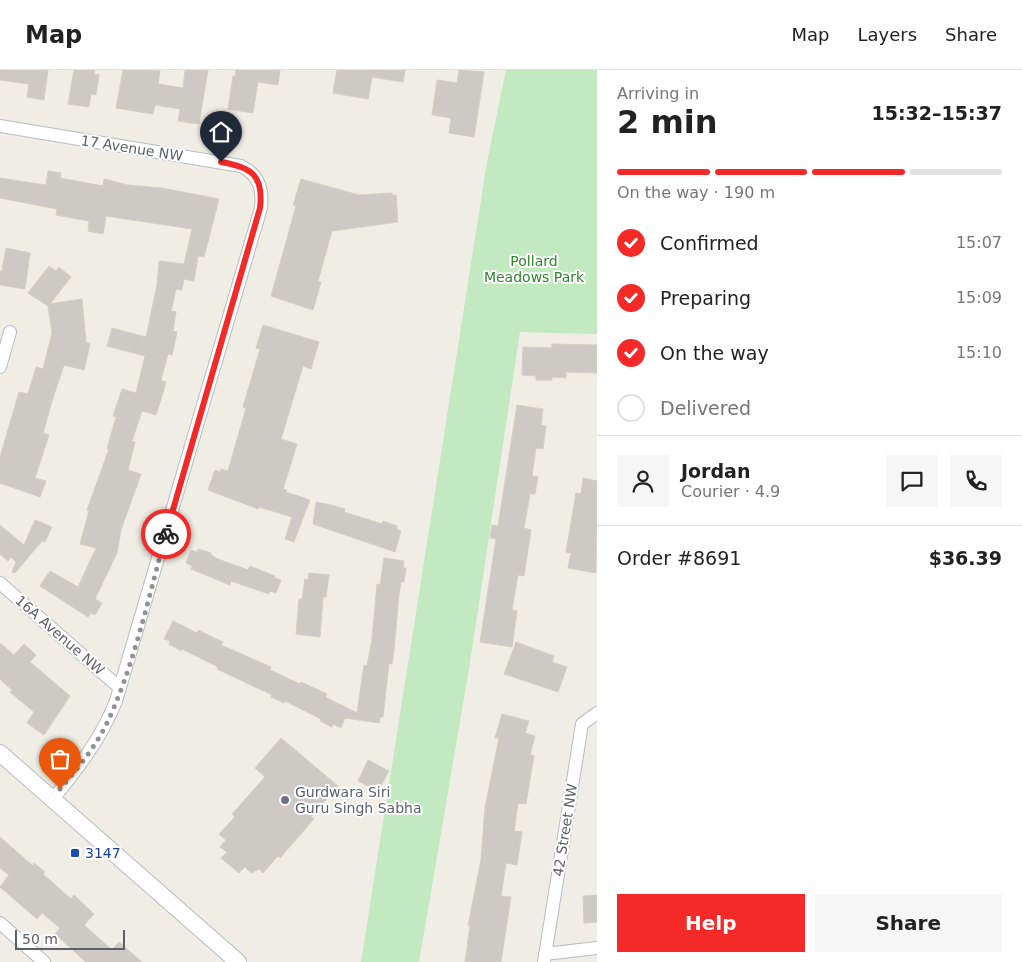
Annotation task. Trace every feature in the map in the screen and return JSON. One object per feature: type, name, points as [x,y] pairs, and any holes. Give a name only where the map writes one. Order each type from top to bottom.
[{"type":"street","name":"17 Avenue NW","points":[[0,126],[241,166],[249,170],[258,181],[261,189],[260,208],[120,688]]},
{"type":"street","points":[[0,367],[10,332]]},
{"type":"street","name":"16A Avenue NW","points":[[0,583],[120,688]]},
{"type":"street","points":[[53,799],[97,741],[110,715],[120,688]]},
{"type":"street","name":"42 Street NW","points":[[597,713],[582,724],[545,958],[597,948]]},
{"type":"street","points":[[0,753],[238,962]]},
{"type":"street","points":[[0,923],[44,962]]},
{"type":"green space","name":"Pollard Meadows Park","points":[[506,70],[597,70],[597,334],[520,332],[469,669],[419,962],[361,962],[487,162]]},
{"type":"building","points":[[0,70],[48,70],[44,100],[27,97],[29,84],[0,80]]},
{"type":"building","points":[[74,70],[95,70],[94,74],[99,75],[96,95],[91,94],[89,107],[68,104]]},
{"type":"building","points":[[123,70],[160,71],[158,84],[183,88],[185,70],[208,70],[199,124],[178,121],[180,109],[155,105],[153,114],[116,108]]},
{"type":"building","points":[[236,70],[280,70],[278,85],[258,82],[253,113],[228,109],[233,76],[235,77]]},
{"type":"building","points":[[337,70],[405,70],[403,82],[372,77],[368,99],[333,93]]},
{"type":"building","points":[[459,70],[484,72],[474,137],[449,133],[451,118],[432,115],[437,80],[457,83]]},
{"type":"building","points":[[48,171],[61,173],[60,178],[103,186],[104,179],[127,185],[162,188],[219,199],[204,257],[198,256],[194,281],[184,279],[182,290],[176,289],[171,311],[176,312],[173,331],[177,332],[172,355],[168,354],[161,380],[166,382],[156,415],[142,411],[132,441],[135,442],[128,470],[141,474],[121,530],[117,553],[95,599],[102,603],[95,615],[91,613],[88,617],[40,586],[50,571],[78,587],[96,548],[80,544],[89,511],[87,510],[109,449],[107,449],[116,417],[113,416],[122,389],[136,393],[145,356],[107,346],[112,328],[146,337],[157,285],[159,261],[184,264],[192,229],[106,216],[103,234],[88,231],[89,221],[56,215],[57,209],[0,198],[0,178],[46,185]]},
{"type":"building","points":[[301,179],[359,195],[392,193],[392,195],[396,195],[398,222],[332,231],[318,281],[321,282],[313,310],[271,296],[296,206],[293,205]]},
{"type":"building","points":[[6,248],[30,253],[25,289],[0,285],[0,271],[2,271]]},
{"type":"building","points":[[49,266],[56,271],[59,267],[71,277],[50,304],[82,299],[86,342],[90,344],[84,370],[64,365],[53,398],[43,433],[49,435],[35,478],[46,481],[40,497],[0,483],[0,457],[19,392],[28,394],[36,367],[43,369],[52,333],[48,306],[28,293]]},
{"type":"building","points":[[263,325],[319,342],[311,369],[303,366],[281,439],[297,444],[283,489],[287,490],[286,492],[310,500],[294,542],[285,539],[292,517],[259,507],[258,509],[208,490],[215,470],[220,472],[221,469],[228,471],[246,408],[243,407],[260,349],[256,348]]},
{"type":"building","points":[[552,344],[597,345],[597,373],[566,372],[566,378],[552,377],[552,380],[536,380],[536,376],[522,375],[523,347],[552,348]]},
{"type":"building","points":[[517,405],[543,409],[541,425],[546,426],[543,449],[536,448],[532,476],[538,477],[535,494],[530,494],[524,528],[531,530],[524,576],[518,575],[512,610],[517,611],[512,647],[480,642],[496,539],[490,538],[492,525],[498,526]]},
{"type":"building","points":[[583,478],[597,481],[596,573],[568,568],[571,553],[566,552],[576,493],[581,494]]},
{"type":"building","points":[[316,502],[345,509],[344,512],[382,524],[383,521],[397,526],[396,529],[401,531],[395,552],[313,524]]},
{"type":"building","points":[[35,520],[52,527],[45,542],[42,541],[15,573],[12,572],[16,562],[11,557],[8,561],[0,554],[0,525],[24,545]]},
{"type":"building","points":[[198,549],[248,570],[250,566],[275,576],[274,578],[281,580],[276,593],[270,591],[269,594],[231,581],[230,585],[191,569],[192,566],[186,563],[191,550],[197,552]]},
{"type":"building","points":[[384,558],[404,561],[403,568],[406,568],[404,582],[401,582],[399,594],[394,650],[392,664],[389,663],[383,717],[380,717],[379,723],[345,718],[341,728],[333,724],[332,727],[320,721],[321,719],[285,701],[284,703],[271,697],[272,695],[217,669],[218,667],[182,649],[181,651],[169,644],[170,641],[164,639],[173,621],[197,633],[198,630],[223,642],[221,645],[271,667],[270,670],[327,694],[325,697],[357,713],[364,665],[367,666],[372,639],[377,584],[380,585]]},
{"type":"building","points":[[309,573],[329,575],[326,597],[323,597],[320,637],[296,634],[299,599],[302,599],[305,579],[308,580]]},
{"type":"building","points":[[516,642],[554,656],[552,662],[567,667],[558,692],[504,674]]},
{"type":"building","points":[[0,643],[14,655],[24,644],[36,655],[30,662],[70,696],[44,735],[27,723],[34,712],[10,692],[12,690],[0,679]]},
{"type":"building","points":[[502,714],[529,721],[525,733],[535,736],[530,755],[534,756],[526,804],[518,803],[514,831],[522,832],[517,865],[506,863],[501,896],[511,897],[501,962],[465,962],[470,926],[468,926],[481,860],[485,808],[499,738],[495,738]]},
{"type":"building","name":"Gurdwara Siri Guru Singh Sabha","points":[[281,738],[338,786],[311,817],[314,819],[280,858],[278,856],[263,873],[259,869],[251,873],[245,867],[239,873],[221,858],[227,852],[220,847],[226,840],[219,834],[235,817],[232,814],[265,777],[255,768]]},
{"type":"building","points":[[368,760],[389,771],[378,791],[358,781]]},
{"type":"building","points":[[0,837],[33,866],[34,863],[45,872],[43,874],[71,899],[74,895],[94,914],[84,925],[112,950],[119,942],[142,962],[86,962],[55,934],[60,928],[42,913],[37,919],[0,887],[9,875],[0,868]]},
{"type":"building","points":[[597,895],[597,922],[584,923],[583,896]]},
{"type":"way so far","points":[[60,789],[89,754],[104,729],[116,701],[166,534]]},
{"type":"place","name":"Gurdwara Siri Guru Singh Sabha","points":[[285,800]]},
{"type":"place","name":"3147","points":[[75,853]]},
{"type":"route","points":[[166,534],[262,198],[261,189],[255,175],[241,166],[221,162]]}]
